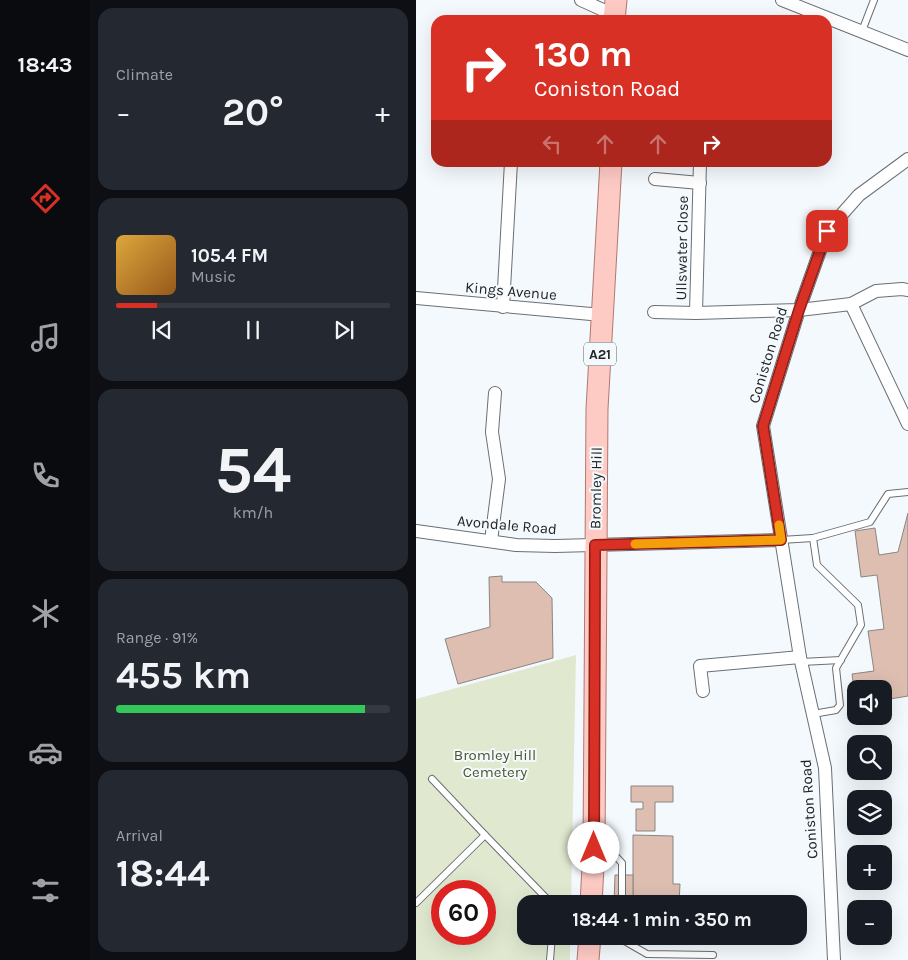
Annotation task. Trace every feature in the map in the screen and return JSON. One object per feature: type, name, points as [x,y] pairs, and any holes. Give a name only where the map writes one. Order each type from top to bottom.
[{"type":"main road","name":"Bromley Hill","points":[[591,895],[594,848],[597,408],[611,167]]},
{"type":"main road","points":[[588,960],[589,945]]},
{"type":"street","points":[[581,0],[615,12]]},
{"type":"street","points":[[782,0],[821,15]]},
{"type":"street","points":[[832,19],[908,50]]},
{"type":"street","name":"Coniston Road","points":[[834,960],[825,768],[800,660],[763,426],[799,310],[827,231],[858,194],[906,163]]},
{"type":"street","points":[[503,307],[511,167]]},
{"type":"street","name":"Ullswater Close","points":[[696,313],[700,167]]},
{"type":"street","name":"Ullswater Close","points":[[655,179],[700,183]]},
{"type":"street","points":[[908,290],[876,291],[851,304],[908,424]]},
{"type":"street","name":"Kings Avenue","points":[[416,298],[602,315]]},
{"type":"street","name":"Ullswater Close","points":[[654,312],[696,313],[799,310],[851,304]]},
{"type":"street","points":[[491,541],[499,479],[492,432],[495,393]]},
{"type":"street","name":"Avondale Road","points":[[416,531],[516,545],[595,545]]},
{"type":"street","points":[[595,545],[781,540]]},
{"type":"street","points":[[703,691],[700,666],[800,660]]},
{"type":"lane","points":[[862,31],[874,0]]},
{"type":"lane","points":[[781,540],[813,538],[870,522],[888,494],[908,492]]},
{"type":"lane","points":[[813,538],[817,564],[858,605],[861,625],[836,668],[840,705],[836,710],[813,714]]},
{"type":"lane","points":[[800,660],[841,660]]},
{"type":"lane","points":[[432,780],[543,895]]},
{"type":"lane","points":[[416,903],[484,835]]},
{"type":"lane","points":[[594,848],[608,848],[622,862],[622,895]]},
{"type":"lane","points":[[550,960],[551,945]]},
{"type":"lane","points":[[632,945],[647,954],[713,955]]},
{"type":"green space","name":"Bromley Hill Cemetery","points":[[576,655],[571,895],[517,895],[517,945],[570,945],[570,960],[416,960],[416,699]]},
{"type":"building","points":[[908,513],[908,696],[892,699],[892,680],[853,680],[852,674],[874,671],[868,631],[884,629],[877,575],[861,577],[855,531],[875,528],[879,555],[898,552]]},
{"type":"building","points":[[502,576],[502,582],[536,582],[552,598],[553,658],[458,684],[445,639],[490,627],[489,577]]},
{"type":"building","points":[[631,786],[673,786],[673,802],[655,802],[655,831],[636,831],[636,809],[643,809],[643,802],[631,802]]},
{"type":"building","points":[[633,835],[673,836],[673,884],[680,884],[679,895],[633,895]]},
{"type":"building","points":[[615,875],[633,875],[633,895],[614,895]]},
{"type":"slow traffic","points":[[635,544],[781,540],[779,525]]},
{"type":"route","points":[[594,848],[595,545],[781,540],[763,426],[799,310],[827,231]]}]
